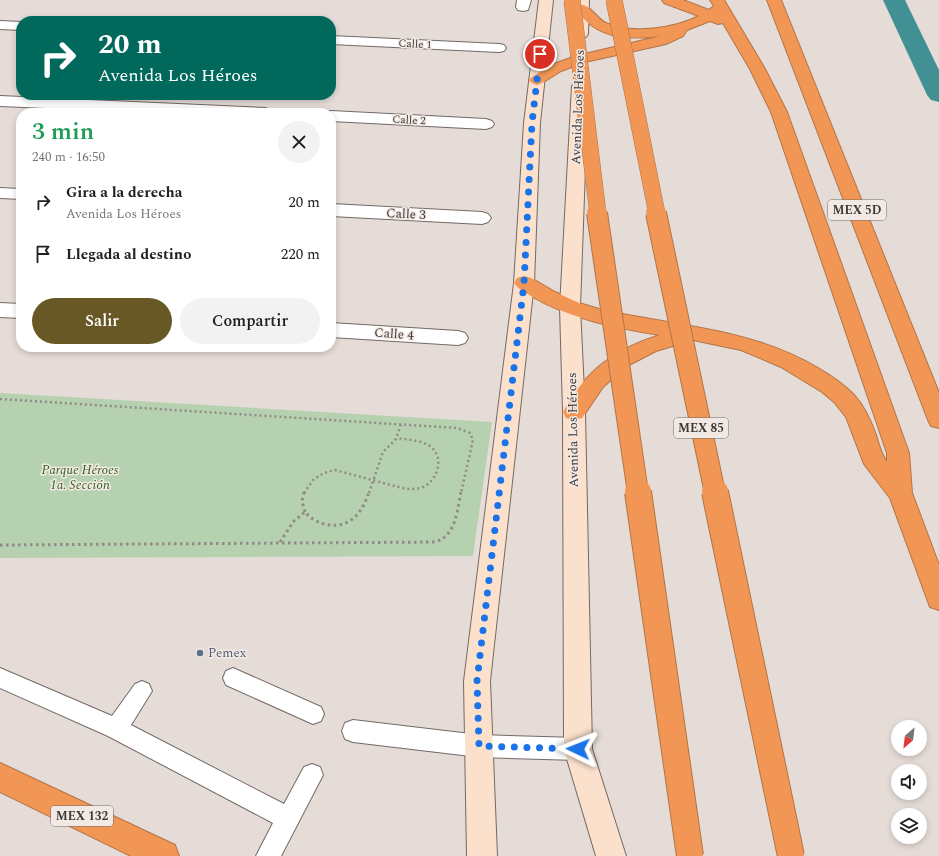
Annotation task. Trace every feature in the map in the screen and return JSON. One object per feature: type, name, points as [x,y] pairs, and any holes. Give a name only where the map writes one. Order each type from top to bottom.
[{"type":"highway","name":"MEX 85","points":[[614,0],[659,227],[791,856]]},
{"type":"highway","points":[[669,0],[716,8],[743,41],[768,85],[780,112],[898,453],[900,493],[939,600]]},
{"type":"highway","points":[[669,0],[683,26]]},
{"type":"highway","name":"MEX 5D","points":[[774,0],[939,420]]},
{"type":"highway","points":[[578,3],[593,22],[613,31],[629,34],[667,31],[683,26],[716,8]]},
{"type":"highway","points":[[578,3],[598,218],[690,856]]},
{"type":"highway","points":[[537,80],[556,68],[581,59],[661,41],[678,33],[683,26]]},
{"type":"highway","points":[[524,283],[538,292],[570,308],[601,317],[729,340],[776,356],[799,367],[823,381],[844,397],[856,414],[872,459],[900,493]]},
{"type":"highway","points":[[574,412],[584,394],[597,378],[612,365],[631,354],[666,340],[685,336],[707,336]]},
{"type":"highway","name":"MEX 132","points":[[0,776],[164,856]]},
{"type":"main road","points":[[482,856],[477,681],[524,283],[532,123],[546,0]]},
{"type":"main road","name":"Avenida Los Héroes","points":[[578,3],[581,59],[570,308],[574,412],[578,749],[611,856]]},
{"type":"street","points":[[0,25],[16,26]]},
{"type":"street","name":"Calle 1","points":[[336,40],[499,48]]},
{"type":"street","points":[[0,101],[155,108]]},
{"type":"street","name":"Calle 2","points":[[336,116],[486,124]]},
{"type":"street","points":[[0,193],[16,194]]},
{"type":"street","name":"Calle 3","points":[[336,210],[482,218]]},
{"type":"street","points":[[0,310],[16,311]]},
{"type":"street","name":"Calle 4","points":[[336,330],[458,338]]},
{"type":"lane","points":[[0,678],[116,729],[288,819]]},
{"type":"lane","points":[[233,678],[313,714]]},
{"type":"lane","points":[[116,729],[142,691]]},
{"type":"lane","points":[[353,731],[479,746],[578,749]]},
{"type":"lane","points":[[268,856],[312,775]]},
{"type":"path","points":[[0,399],[457,428],[470,433],[474,440],[453,528],[442,540],[435,542],[0,545]]},
{"type":"path","points":[[397,438],[420,442],[431,448],[438,459],[438,471],[431,482],[420,489],[407,491],[373,481],[335,470],[324,472],[315,478],[305,489],[301,501],[305,512],[312,520],[323,526],[337,525],[354,519],[363,509],[373,481],[382,454],[388,445],[397,438],[401,424]]},
{"type":"path","points":[[279,543],[294,521],[305,512]]},
{"type":"green space","name":"Parque Héroes 1a. Sección","points":[[0,393],[492,422],[473,556],[0,558]]},
{"type":"waterway","points":[[894,0],[939,95]]},
{"type":"place","name":"Pemex","points":[[200,653]]},
{"type":"route","points":[[540,54],[532,123],[524,283],[477,681],[479,746],[578,749]]}]
